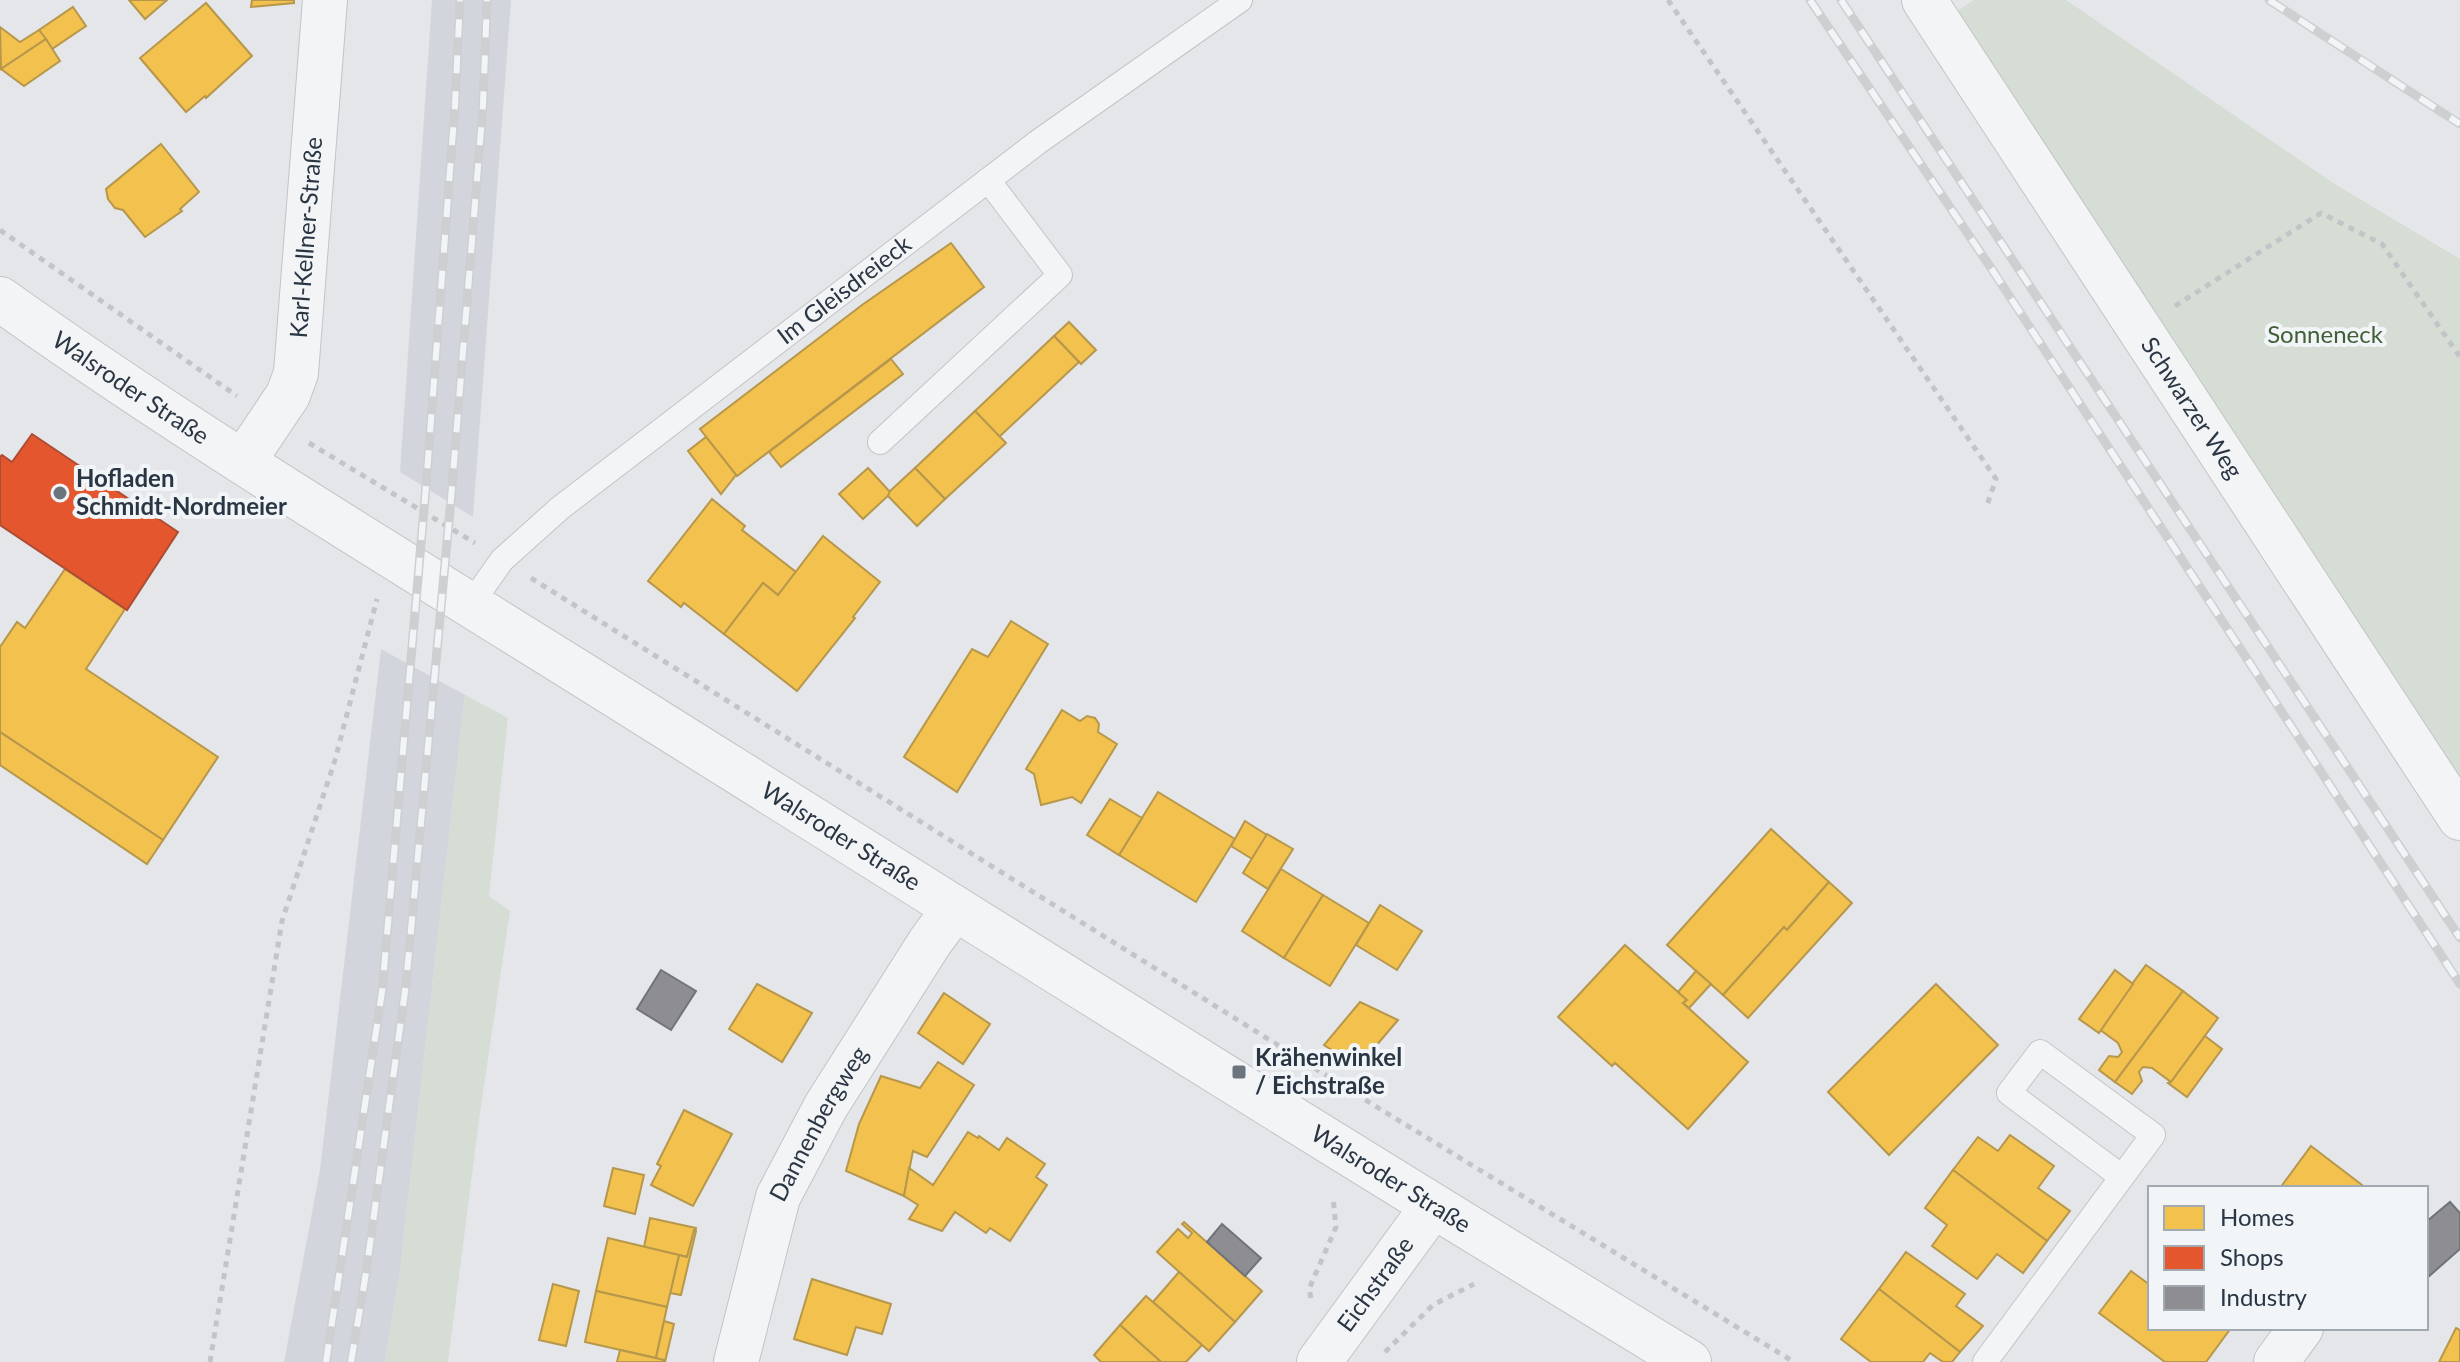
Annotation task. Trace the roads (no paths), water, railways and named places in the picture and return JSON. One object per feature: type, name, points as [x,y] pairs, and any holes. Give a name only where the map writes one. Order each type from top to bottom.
[{"type":"street","name":"Karl-Kellner-Straße","points":[[243,462],[288,395],[296,373],[325,0]]},
{"type":"street","name":"Schwarzer Weg","points":[[1924,0],[2460,818]]},
{"type":"street","name":"Walsroder Straße","points":[[0,299],[71,350],[243,462],[1433,1206],[1689,1362]]},
{"type":"street","name":"Dannenbergweg","points":[[736,1362],[778,1197],[826,1106],[955,908]]},
{"type":"street","name":"Eichstraße","points":[[1322,1358],[1433,1206]]},
{"type":"street","points":[[2276,1362],[2300,1330]]},
{"type":"lane","name":"Im Gleisdreieck","points":[[471,604],[502,560],[560,508],[1038,142],[1240,0]]},
{"type":"lane","points":[[880,442],[1060,275],[988,180]]},
{"type":"lane","points":[[1985,1362],[2122,1177],[2153,1135],[2040,1052],[2009,1093],[2122,1177]]},
{"type":"railway","points":[[326,1362],[382,992],[426,486],[460,0]]},
{"type":"railway","points":[[351,1362],[406,984],[451,499],[483,105],[487,0]]},
{"type":"railway","points":[[1810,0],[1991,268],[2460,984]]},
{"type":"railway","points":[[1841,0],[2460,938]]},
{"type":"railway","points":[[2269,0],[2460,124]]},
{"type":"place","name":"Hofladen Schmidt-Nordmeier","points":[[60,493]]},
{"type":"place","name":"Krähenwinkel / Eichstraße","points":[[1239,1072]]},
{"type":"park label","name":"Sonneneck","points":[[2325,335]]}]
